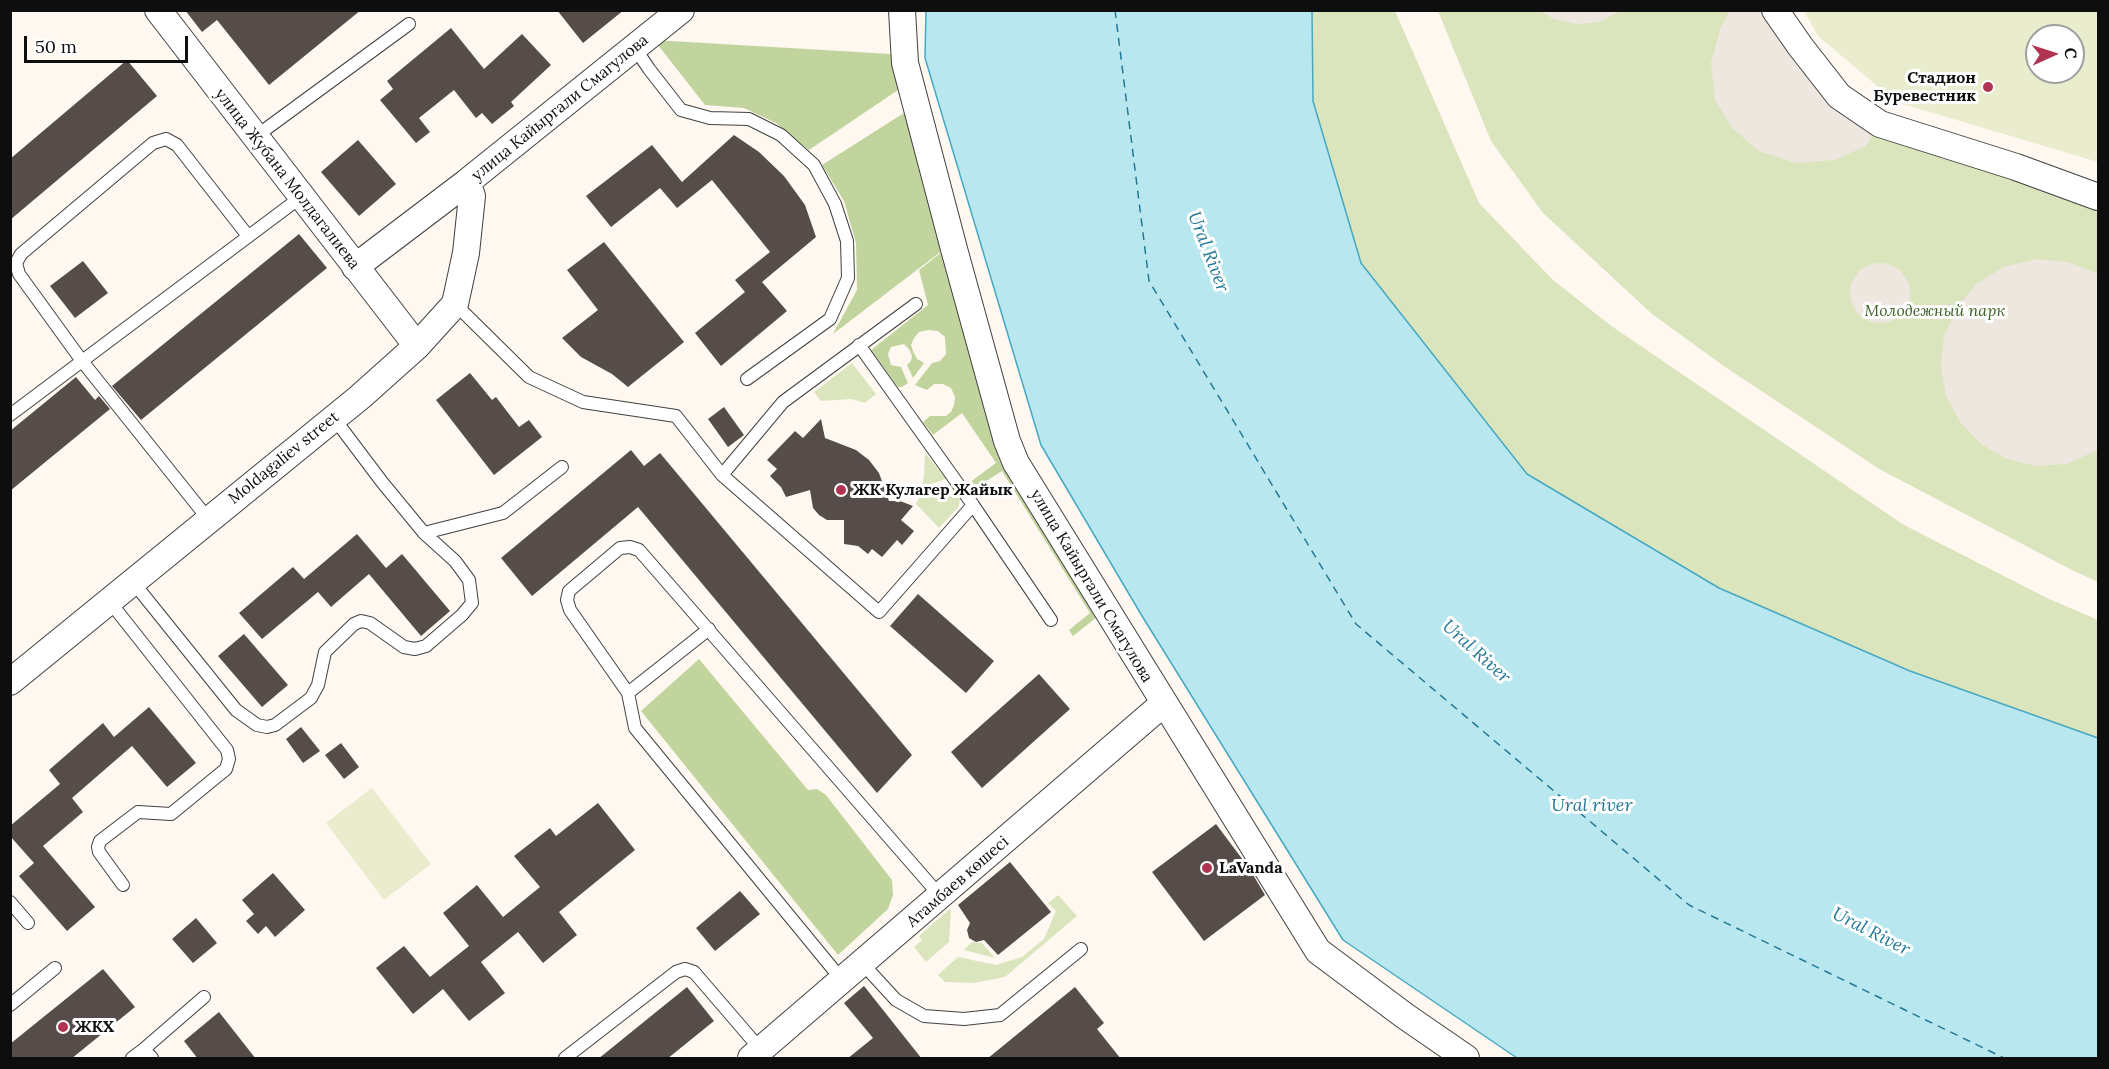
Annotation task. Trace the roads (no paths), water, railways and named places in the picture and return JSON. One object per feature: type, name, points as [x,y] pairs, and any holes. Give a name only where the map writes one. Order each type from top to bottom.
[{"type":"street","name":"улица Жубана Молдагалиева","points":[[158,10],[417,346]]},
{"type":"street","name":"улица Кайыргали Смагулова","points":[[355,267],[467,182],[681,10]]},
{"type":"street","name":"улица Кайыргали Смагулова","points":[[902,10],[905,63],[1007,441],[1016,463],[1163,704],[1318,951],[1466,1059]]},
{"type":"street","points":[[1775,10],[1839,96],[1880,124],[2016,167],[2098,197]]},
{"type":"street","name":"Moldagaliev street","points":[[10,682],[110,602],[417,346],[455,304],[466,253],[472,196],[467,182]]},
{"type":"street","name":"Атамбаев көшесі","points":[[756,1054],[1163,704]]},
{"type":"lane","points":[[255,137],[409,24]]},
{"type":"lane","points":[[635,48],[681,110],[710,118],[749,119],[781,135],[814,165],[835,204],[847,241],[848,278],[830,319],[747,379]]},
{"type":"lane","points":[[209,520],[82,361],[19,274],[16,263],[21,254],[153,143],[166,139],[177,145],[248,236]]},
{"type":"lane","points":[[10,415],[301,197]]},
{"type":"lane","points":[[455,304],[529,378],[583,402],[676,416],[722,475],[879,612],[973,505]]},
{"type":"lane","points":[[722,475],[783,402],[916,304]]},
{"type":"lane","points":[[859,345],[973,505],[1051,620]]},
{"type":"lane","points":[[133,582],[236,710],[257,725],[267,727],[275,725],[311,698],[318,685],[325,652],[354,624],[362,621],[370,623],[404,647],[415,649],[426,646],[462,615],[472,603],[469,580],[455,561],[424,533],[382,483],[333,417]]},
{"type":"lane","points":[[424,533],[503,513],[562,467]]},
{"type":"lane","points":[[842,980],[635,728],[628,693],[570,610],[567,600],[569,591],[620,548],[630,547],[639,550],[941,897]]},
{"type":"lane","points":[[110,602],[227,750],[229,759],[226,769],[171,814],[138,812],[100,842],[99,852],[123,885]]},
{"type":"lane","points":[[628,693],[709,629]]},
{"type":"lane","points":[[10,902],[28,923]]},
{"type":"lane","points":[[862,963],[896,1000],[924,1016],[964,1019],[1000,1015],[1081,950]]},
{"type":"lane","points":[[10,1005],[56,968]]},
{"type":"lane","points":[[565,1059],[676,972],[685,969],[694,972],[756,1054]]},
{"type":"lane","points":[[132,1059],[148,1054],[204,997]]},
{"type":"water","name":"Ural river","points":[[926,11],[1312,11],[1313,101],[1361,263],[1527,474],[1719,588],[1910,671],[2098,738],[2098,1058],[1517,1058],[1343,940],[1142,616],[1041,445],[925,58]]},
{"type":"place","name":"Стадион Буревестник","points":[[1988,87]]},
{"type":"place","name":"ЖК Кулагер Жайык","points":[[841,490]]},
{"type":"place","name":"LaVanda","points":[[1207,868]]},
{"type":"place","name":"ЖКХ","points":[[63,1027]]},
{"type":"water label","name":"Ural River","points":[[1208,252]]},
{"type":"water label","name":"Ural River","points":[[1476,652]]},
{"type":"water label","name":"Ural River","points":[[1871,932]]},
{"type":"park label","name":"Молодежный парк","points":[[1935,311]]}]
